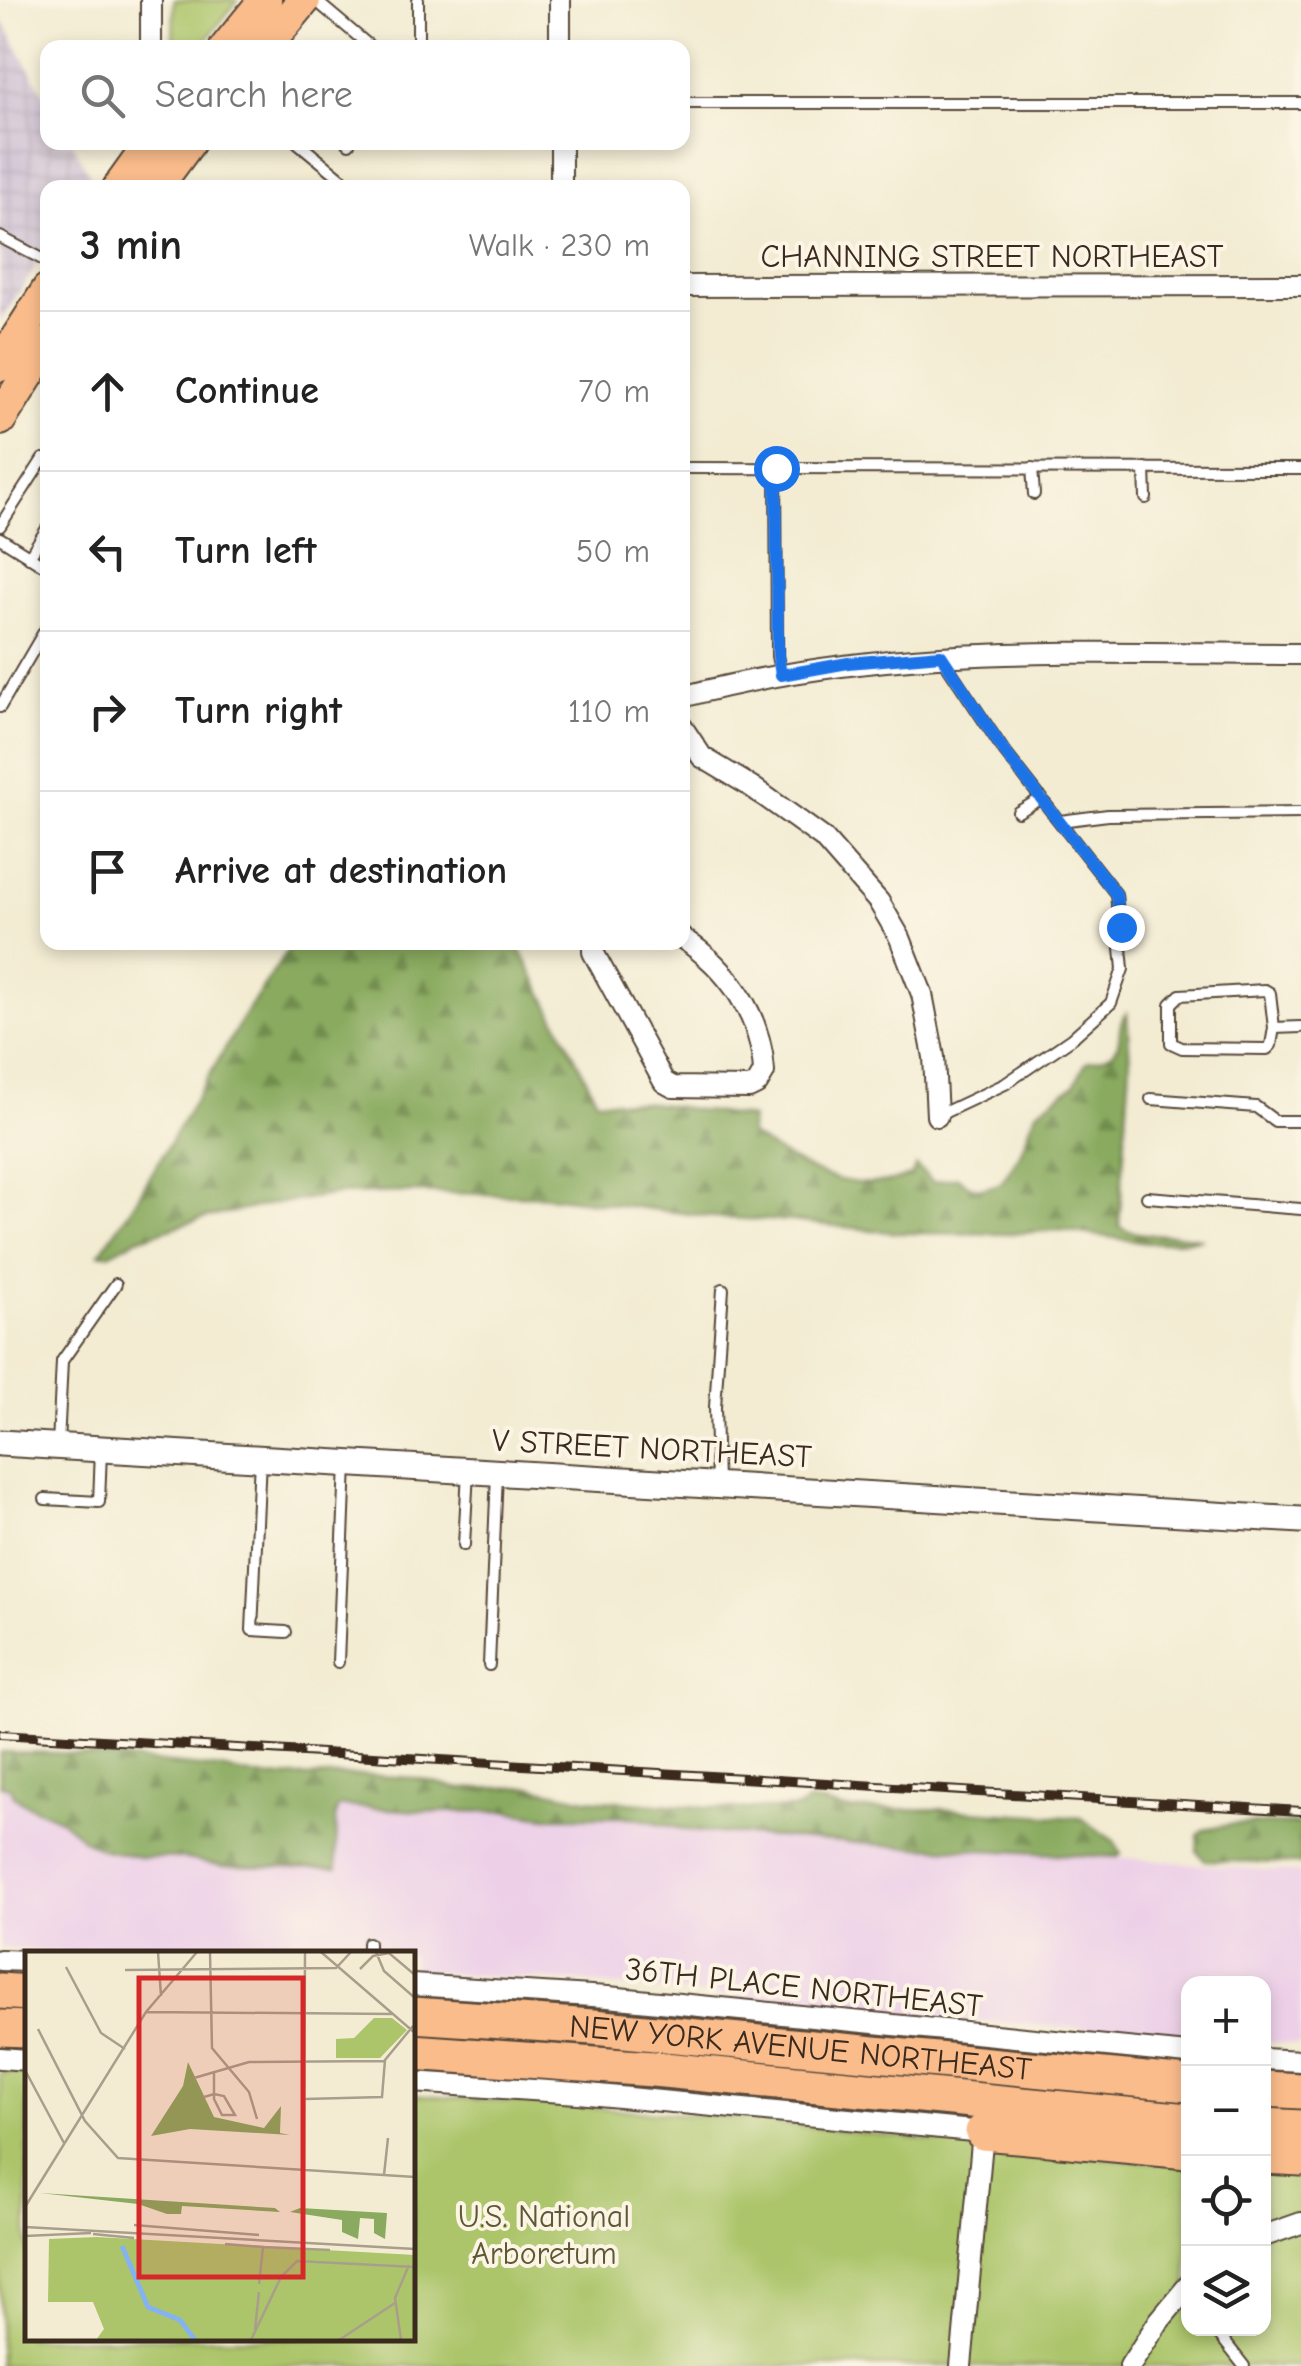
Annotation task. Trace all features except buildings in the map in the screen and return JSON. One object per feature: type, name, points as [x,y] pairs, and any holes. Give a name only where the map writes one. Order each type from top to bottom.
[{"type":"highway","points":[[0,1991],[25,1993]]},
{"type":"highway","name":"NEW YORK AVENUE NORTHEAST","points":[[415,2015],[593,2027],[1181,2083]]},
{"type":"highway","points":[[0,2028],[25,2029]]},
{"type":"highway","name":"NEW YORK AVENUE NORTHEAST","points":[[415,2052],[633,2067],[1181,2120]]},
{"type":"highway","points":[[1271,2090],[1301,2092]]},
{"type":"highway","points":[[1271,2126],[1301,2128]]},
{"type":"highway","points":[[982,2132],[1181,2149]]},
{"type":"highway","points":[[1271,2156],[1301,2158]]},
{"type":"main road","points":[[232,40],[265,0]]},
{"type":"main road","points":[[271,40],[304,0]]},
{"type":"main road","points":[[129,180],[168,150]]},
{"type":"main road","points":[[160,180],[173,150]]},
{"type":"main road","points":[[0,365],[40,302]]},
{"type":"main road","points":[[0,418],[40,356]]},
{"type":"street","points":[[150,0],[150,40]]},
{"type":"street","points":[[560,0],[560,40]]},
{"type":"street","points":[[560,150],[561,180]]},
{"type":"street","name":"CHANNING STREET NORTHEAST","points":[[690,286],[1301,286]]},
{"type":"street","points":[[690,696],[848,663],[941,655],[1301,654]]},
{"type":"street","points":[[692,757],[752,786],[823,838],[878,902],[900,938],[922,994],[934,1057],[937,1116]]},
{"type":"street","points":[[594,950],[664,1082],[672,1087],[749,1088],[757,1084],[764,1072],[756,1025],[724,973],[690,943]]},
{"type":"street","name":"V STREET NORTHEAST","points":[[1,1450],[58,1446],[1301,1520]]},
{"type":"street","points":[[0,1960],[25,1962]]},
{"type":"street","name":"36TH PLACE NORTHEAST","points":[[415,1984],[608,1997],[1181,2053]]},
{"type":"street","points":[[0,2058],[25,2060]]},
{"type":"street","points":[[1271,2059],[1301,2061]]},
{"type":"street","points":[[415,2082],[578,2093],[982,2132],[962,2366]]},
{"type":"street","points":[[1271,2234],[1301,2224]]},
{"type":"street","points":[[1130,2366],[1181,2300]]},
{"type":"lane","points":[[315,0],[362,40]]},
{"type":"lane","points":[[418,0],[418,40]]},
{"type":"lane","points":[[690,102],[1301,103]]},
{"type":"lane","points":[[307,150],[341,180]]},
{"type":"lane","points":[[0,238],[40,258]]},
{"type":"lane","points":[[0,526],[40,465]]},
{"type":"lane","points":[[690,468],[1301,469]]},
{"type":"lane","points":[[776,468],[781,675]]},
{"type":"lane","points":[[1032,468],[1034,494]]},
{"type":"lane","points":[[1145,468],[1146,498]]},
{"type":"lane","points":[[0,538],[40,563]]},
{"type":"lane","points":[[29,556],[40,539]]},
{"type":"lane","points":[[0,706],[40,638]]},
{"type":"lane","points":[[937,1116],[1004,1084],[1071,1038],[1111,1002],[1122,969],[1116,894],[1004,751],[941,655]]},
{"type":"lane","points":[[1018,812],[1042,798]]},
{"type":"lane","points":[[1060,820],[1301,813]]},
{"type":"lane","points":[[1265,990],[1270,993],[1274,1028],[1271,1046],[1266,1048],[1182,1048],[1171,1043],[1170,1004],[1180,995],[1265,990]]},
{"type":"lane","points":[[1274,1028],[1301,1027]]},
{"type":"lane","points":[[1151,1099],[1256,1106],[1274,1120],[1301,1120]]},
{"type":"lane","points":[[1147,1197],[1301,1210]]},
{"type":"lane","points":[[58,1446],[62,1360],[116,1284]]},
{"type":"lane","points":[[716,1484],[715,1407],[723,1289]]},
{"type":"lane","points":[[44,1498],[99,1502],[102,1449]]},
{"type":"lane","points":[[260,1458],[252,1630],[286,1632]]},
{"type":"lane","points":[[338,1662],[346,1463]]},
{"type":"lane","points":[[464,1544],[468,1470]]},
{"type":"lane","points":[[489,1665],[498,1472]]},
{"type":"lane","points":[[1220,2336],[1244,2366]]},
{"type":"shaded area","points":[[0,16],[40,87],[40,150],[76,150],[92,180],[40,180],[40,261],[0,321]]},
{"type":"shaded area","points":[[0,1785],[11,1788],[25,1804],[60,1819],[84,1840],[139,1857],[181,1858],[224,1866],[337,1868],[338,1806],[437,1812],[505,1811],[546,1817],[632,1817],[692,1831],[1117,1857],[1301,1873],[1301,2045],[1271,2043],[1271,1976],[1181,1976],[1181,2036],[908,2016],[582,1982],[415,1971],[415,1951],[0,1948]]},
{"type":"green space","points":[[174,0],[238,0],[206,40],[173,40]]},
{"type":"green space","points":[[288,950],[521,950],[597,1100],[652,1103],[751,1118],[749,1134],[806,1168],[845,1181],[888,1182],[911,1176],[916,1166],[933,1182],[958,1177],[978,1188],[1002,1182],[1019,1156],[1036,1112],[1074,1085],[1086,1062],[1116,1049],[1127,1013],[1130,1064],[1119,1226],[1138,1233],[1202,1239],[1148,1243],[1061,1230],[1008,1234],[898,1233],[722,1218],[549,1196],[410,1192],[338,1194],[272,1204],[200,1219],[138,1239],[109,1254],[99,1254],[134,1204],[243,1018]]},
{"type":"green space","points":[[0,1752],[61,1753],[221,1769],[265,1778],[417,1778],[461,1789],[532,1787],[587,1799],[729,1809],[797,1809],[809,1801],[850,1810],[938,1809],[1081,1818],[1114,1841],[1121,1853],[1117,1857],[899,1846],[692,1831],[632,1817],[546,1817],[505,1811],[437,1812],[339,1806],[335,1814],[337,1868],[224,1866],[100,1849],[60,1819],[25,1804],[14,1796],[11,1788],[0,1785]]},
{"type":"green space","points":[[1234,1824],[1301,1824],[1301,1864],[1205,1860],[1197,1851],[1198,1835],[1204,1830]]},
{"type":"green space","name":"U.S. National Arboretum","points":[[0,2072],[25,2073],[25,2341],[415,2341],[415,2095],[726,2117],[1040,2153],[1181,2164],[1181,2336],[1271,2336],[1271,2171],[1301,2173],[1301,2366],[0,2366]]},
{"type":"railway","points":[[0,1734],[1301,1811]]},
{"type":"route","points":[[776,468],[781,675],[848,663],[941,655],[1004,751],[1116,894],[1121,927]]}]
